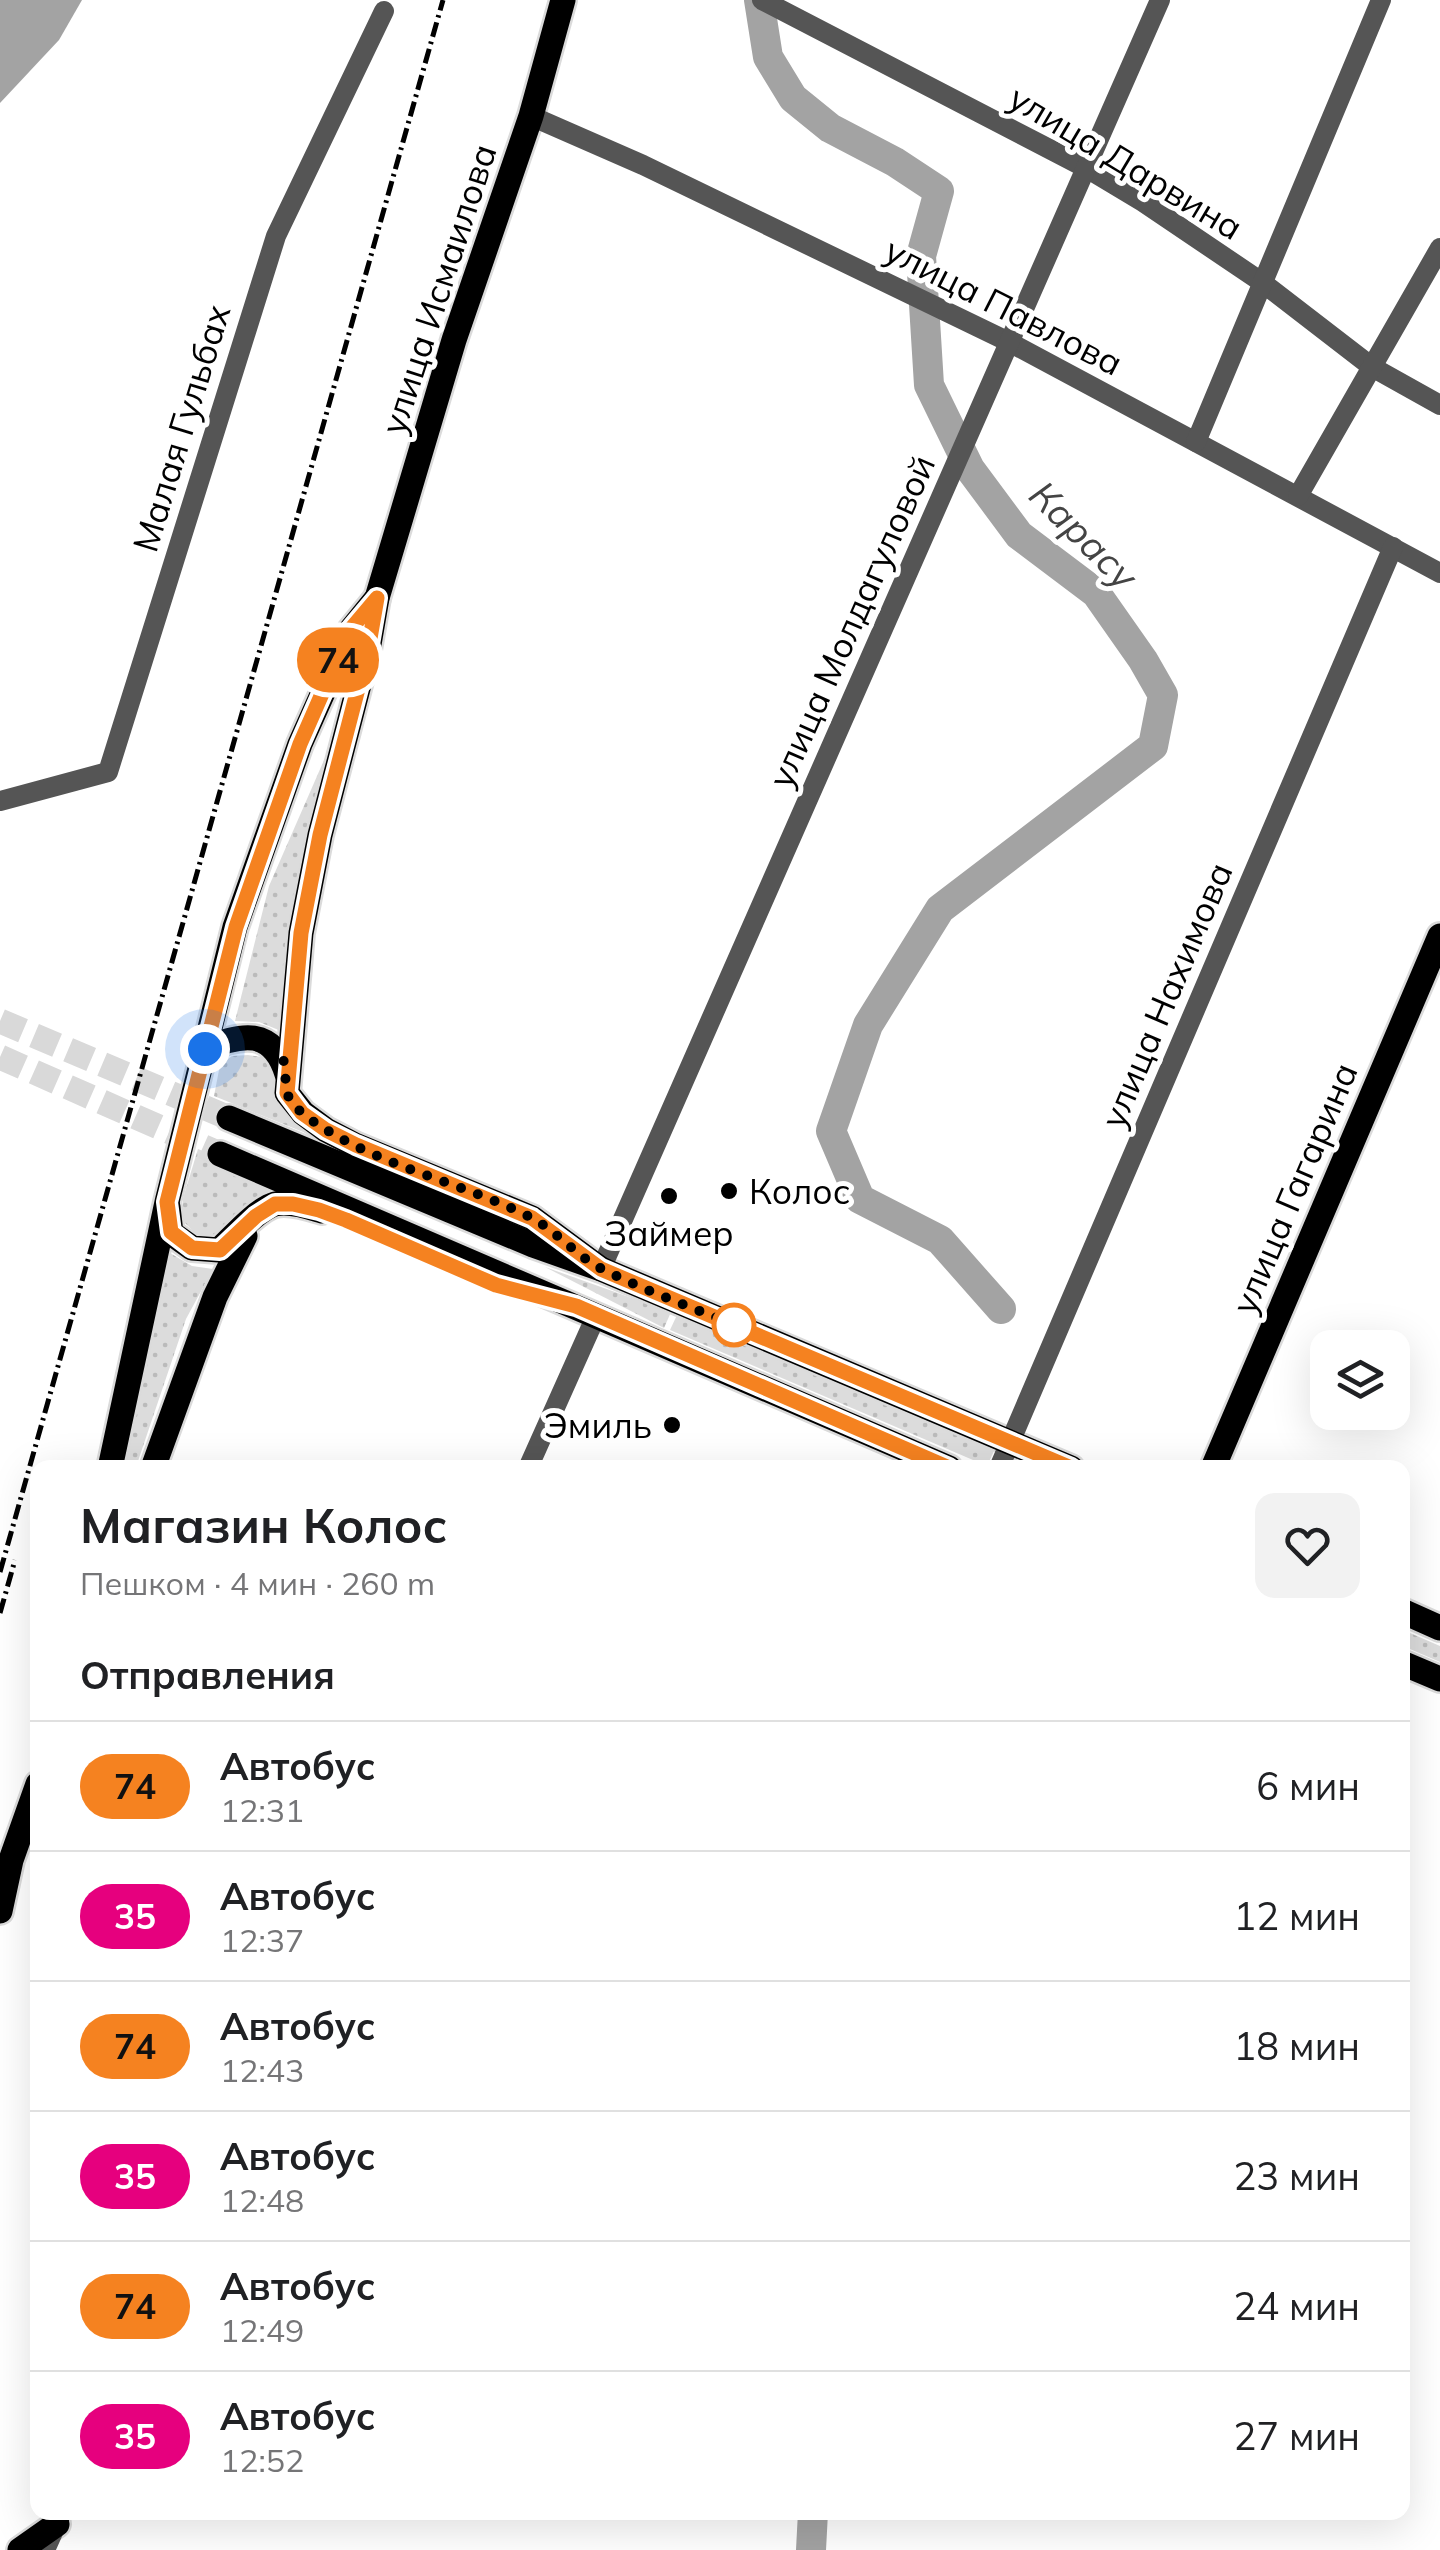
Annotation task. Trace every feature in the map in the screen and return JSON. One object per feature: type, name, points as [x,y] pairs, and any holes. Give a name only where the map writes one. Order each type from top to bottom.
[{"type":"main road","name":"улица Исмаилова","points":[[287,1074],[301,933],[320,835],[368,650],[377,598],[454,340],[531,116],[562,0]]},
{"type":"main road","name":"улица Исмаилова","points":[[112,1460],[167,1202],[236,927],[300,744],[350,630],[377,598]]},
{"type":"main road","name":"улица Гагарина","points":[[1216,1460],[1440,936]]},
{"type":"main road","points":[[205,1049],[243,1037],[268,1042],[282,1056],[287,1093],[302,1113],[326,1130],[532,1218],[601,1269]]},
{"type":"main road","points":[[229,1118],[533,1245],[601,1269],[1053,1460]]},
{"type":"main road","points":[[220,1154],[931,1460]]},
{"type":"main road","points":[[167,1202],[171,1232],[192,1248],[220,1250],[275,1204],[293,1204],[346,1220],[496,1285],[586,1311]]},
{"type":"main road","points":[[156,1460],[214,1298],[256,1216]]},
{"type":"main road","points":[[1410,1615],[1440,1628]]},
{"type":"main road","points":[[1410,1666],[1440,1679]]},
{"type":"main road","points":[[0,1911],[11,1860],[30,1807]]},
{"type":"main road","points":[[20,2550],[57,2520]]},
{"type":"street","name":"улица Дарвина","points":[[763,0],[1144,202],[1263,283],[1372,366],[1440,405]]},
{"type":"street","name":"улица Молдагуловой","points":[[601,1269],[1160,0]]},
{"type":"street","points":[[1196,442],[1381,0]]},
{"type":"street","name":"Малая Гульбах","points":[[0,801],[108,772],[276,236],[384,11]]},
{"type":"street","name":"улица Павлова","points":[[531,116],[644,165],[1010,342],[1440,573]]},
{"type":"street","points":[[1298,496],[1440,248]]},
{"type":"street","name":"улица Нахимова","points":[[1002,1460],[1394,548]]},
{"type":"street","points":[[531,1460],[586,1311]]},
{"type":"street","points":[[45,2550],[58,2520]]},
{"type":"shaded area","points":[[0,0],[82,0],[59,40],[0,103]]},
{"type":"shaded area","points":[[359,680],[281,1031],[259,1022],[235,1021],[269,886]]},
{"type":"shaded area","points":[[232,1056],[262,1057],[274,1069],[280,1107],[308,1134],[214,1096],[220,1065]]},
{"type":"shaded area","points":[[198,1149],[312,1195],[217,1237],[197,1235],[183,1221],[183,1198]]},
{"type":"shaded area","points":[[170,1253],[192,1266],[213,1269],[186,1319],[138,1460],[126,1460]]},
{"type":"shaded area","points":[[545,1267],[671,1312],[664,1328]]},
{"type":"shaded area","points":[[677,1315],[994,1451],[990,1460],[973,1460],[670,1330]]},
{"type":"shaded area","points":[[1410,1633],[1440,1646],[1440,1662],[1410,1649]]},
{"type":"waterway","name":"Карасу","points":[[759,0],[768,57],[793,98],[830,128],[895,162],[939,191],[921,256],[929,385],[970,469],[1019,535],[1096,593],[1163,695],[1153,746],[940,909],[868,1025],[831,1131],[860,1199],[940,1240],[1001,1309]]},
{"type":"waterway","points":[[811,2550],[813,2520]]},
{"type":"tunnel","points":[[0,1021],[229,1118]]},
{"type":"tunnel","points":[[0,1057],[220,1154]]},
{"type":"railway","points":[[32,1460],[443,0]]},
{"type":"railway","points":[[0,1572],[30,1466]]},
{"type":"railway","points":[[0,1613],[15,1560]]},
{"type":"bus line","name":"74","points":[[930,1460],[576,1306],[504,1288],[319,1210],[275,1204],[220,1250],[192,1248],[171,1232],[167,1202],[236,927],[300,744],[350,630],[377,598],[368,650],[320,835],[301,933],[287,1093],[302,1113],[356,1145],[532,1218],[601,1269],[1052,1460]]},
{"type":"place","name":"Колос","points":[[729,1191]]},
{"type":"place","name":"Займер","points":[[669,1196]]},
{"type":"place","name":"Эмиль","points":[[672,1425]]},
{"type":"route","points":[[205,1049],[243,1037],[268,1042],[282,1056],[287,1093],[302,1113],[326,1130],[532,1218],[601,1269],[739,1327],[734,1325]]}]
